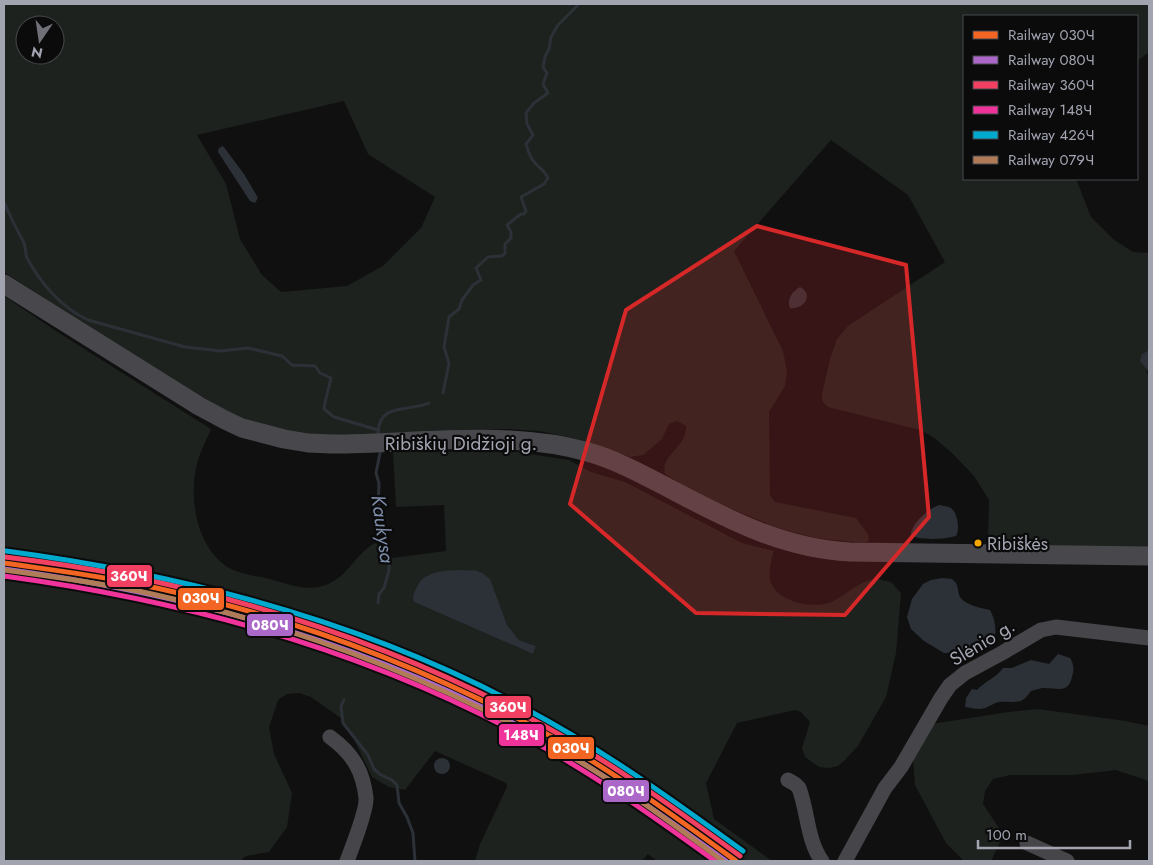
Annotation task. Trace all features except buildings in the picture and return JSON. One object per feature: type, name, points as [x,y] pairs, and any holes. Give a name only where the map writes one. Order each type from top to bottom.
[{"type":"main road","name":"Ribiškių Didžioji g.","points":[[4,284],[199,406],[242,428],[270,436],[308,443],[363,444],[521,440],[565,446],[612,460],[759,532],[785,542],[819,550],[1149,556]]},
{"type":"street","name":"Slėnio g.","points":[[845,861],[885,788],[901,767],[941,698],[950,685],[965,673],[1041,630],[1056,627],[1149,638]]},
{"type":"street","points":[[330,737],[352,756],[360,770],[366,800],[347,861]]},
{"type":"street","points":[[788,780],[799,788],[809,832],[815,850],[822,861]]},
{"type":"street","points":[[1027,843],[1067,861]]},
{"type":"highlighted area","points":[[757,226],[906,265],[929,517],[845,615],[696,613],[570,504],[626,310]]},
{"type":"shaded area","points":[[4,4],[1149,4],[1149,52],[1138,60],[1138,15],[963,15],[963,180],[1076,180],[1091,217],[1113,239],[1133,252],[1149,253],[1149,350],[1142,354],[1149,379],[1149,547],[1047,547],[1025,545],[1015,540],[988,540],[989,500],[974,476],[933,437],[920,430],[828,407],[824,403],[822,394],[830,359],[837,339],[848,326],[945,262],[908,195],[831,140],[734,251],[783,351],[787,371],[785,386],[769,412],[770,495],[775,502],[856,518],[868,534],[869,541],[862,543],[816,538],[778,528],[701,496],[665,474],[666,461],[685,434],[686,426],[677,421],[669,424],[662,439],[643,455],[630,457],[573,438],[539,431],[507,429],[332,437],[292,433],[263,427],[224,410],[4,272]],"holes":[[[344,101],[368,154],[435,197],[421,228],[383,266],[347,286],[281,292],[262,275],[240,239],[226,184],[197,135]]]},
{"type":"shaded area","points":[[223,146],[244,174],[258,198],[255,203],[250,201],[218,152],[219,148]]},
{"type":"shaded area","points":[[800,287],[807,294],[806,301],[799,307],[790,308],[789,301],[791,296]]},
{"type":"shaded area","points":[[4,296],[211,429],[199,456],[195,474],[194,503],[197,518],[207,545],[215,557],[231,569],[242,573],[312,588],[326,585],[341,576],[362,553],[375,543],[386,549],[392,558],[446,551],[444,505],[396,507],[393,452],[516,452],[569,460],[591,472],[625,482],[742,543],[774,551],[770,568],[772,585],[790,600],[807,604],[824,604],[831,602],[864,582],[876,579],[891,582],[901,593],[896,653],[886,697],[858,746],[838,766],[830,768],[819,767],[805,757],[802,748],[810,722],[801,712],[795,710],[737,723],[706,783],[714,819],[772,861],[745,861],[688,819],[587,754],[508,708],[435,672],[374,645],[230,599],[139,577],[58,564],[4,558]],"holes":[[[474,570],[500,609],[507,625],[519,640],[536,646],[533,654],[414,602],[426,576],[435,573]]]},
{"type":"shaded area","points":[[1149,350],[1149,379],[1148,371],[1140,361],[1142,354]]},
{"type":"shaded area","points":[[939,505],[951,508],[955,514],[958,526],[956,536],[926,539],[911,535],[914,526],[921,517]]},
{"type":"shaded area","points":[[474,570],[490,579],[507,625],[519,640],[536,646],[533,654],[414,602],[413,596],[415,591],[421,581],[427,576],[442,571]]},
{"type":"shaded area","points":[[4,576],[102,589],[190,607],[274,631],[364,663],[451,701],[536,744],[630,801],[712,861],[657,861],[648,854],[642,861],[475,861],[480,844],[507,787],[506,783],[435,751],[405,790],[389,787],[372,777],[352,735],[342,719],[311,697],[299,693],[287,694],[278,700],[269,727],[274,754],[292,793],[287,827],[269,852],[246,856],[240,861],[4,861]]},
{"type":"shaded area","points":[[942,578],[952,579],[956,583],[959,595],[964,601],[973,606],[990,610],[994,618],[995,627],[993,646],[973,652],[944,653],[924,641],[911,629],[907,617],[912,599],[923,584]]},
{"type":"shaded area","points":[[1058,654],[1070,658],[1073,665],[1073,672],[1068,686],[1061,689],[1042,688],[1031,691],[1021,701],[999,702],[982,709],[965,707],[966,698],[972,689],[977,690],[1003,668],[1012,668],[1031,660],[1049,664]]},
{"type":"shaded area","points":[[1038,709],[1149,726],[1149,781],[1116,770],[1073,775],[1010,775],[993,779],[985,791],[983,804],[1001,831],[1002,838],[991,861],[964,861],[946,843],[915,785],[913,757],[932,724]]},
{"type":"shaded area","points":[[442,758],[448,760],[450,766],[448,772],[442,774],[436,772],[434,766],[436,760]]},
{"type":"waterway","name":"Kaukysa","points":[[443,393],[449,363],[444,347],[449,317],[459,309],[462,300],[473,285],[481,280],[476,268],[488,257],[502,256],[505,253],[505,244],[511,238],[511,232],[507,225],[526,211],[521,197],[544,184],[548,178],[544,171],[533,161],[528,152],[526,144],[533,135],[527,124],[526,113],[534,103],[548,93],[543,84],[547,73],[543,67],[551,37],[558,25],[579,4]]},
{"type":"waterway","points":[[4,202],[24,243],[27,258],[33,268],[53,294],[78,315],[88,320],[185,347],[221,351],[248,348],[282,356],[292,365],[315,366],[320,373],[331,378],[324,409],[334,417],[378,430]]},
{"type":"waterway","name":"Kaukysa","points":[[378,433],[380,423],[389,412],[429,403]]},
{"type":"waterway","name":"Kaukysa","points":[[378,603],[379,594],[384,588],[389,570],[382,547],[386,528],[378,511],[379,483],[376,473],[380,453]]},
{"type":"waterway","name":"Kaukysa","points":[[344,700],[341,706],[343,723],[368,755],[374,769],[397,785],[399,803],[413,833],[415,861]]},
{"type":"rail line","name":"426Ч","points":[[6,551],[73,561],[207,589],[274,606],[339,627],[403,651],[465,678],[583,741],[637,776],[743,851]]},
{"type":"rail line","name":"360Ч","points":[[5,557],[97,570],[179,587],[229,600],[280,614],[426,668],[549,728],[633,780],[740,856]]},
{"type":"rail line","name":"030Ч","points":[[4,563],[112,579],[228,605],[327,636],[376,654],[471,695],[574,750],[630,785],[736,861]]},
{"type":"rail line","name":"080Ч","points":[[4,569],[70,579],[202,606],[267,624],[395,668],[457,695],[544,740],[623,789],[726,861]]},
{"type":"rail line","name":"079Ч","points":[[4,570],[78,580],[152,594],[205,607],[310,638],[412,677],[512,724],[581,762],[643,803],[723,861]]},
{"type":"rail line","name":"148Ч","points":[[4,576],[136,598],[201,613],[265,630],[390,674],[452,700],[539,744],[616,792],[715,861]]},
{"type":"place","name":"Ribiškės","points":[[978,543]]}]
